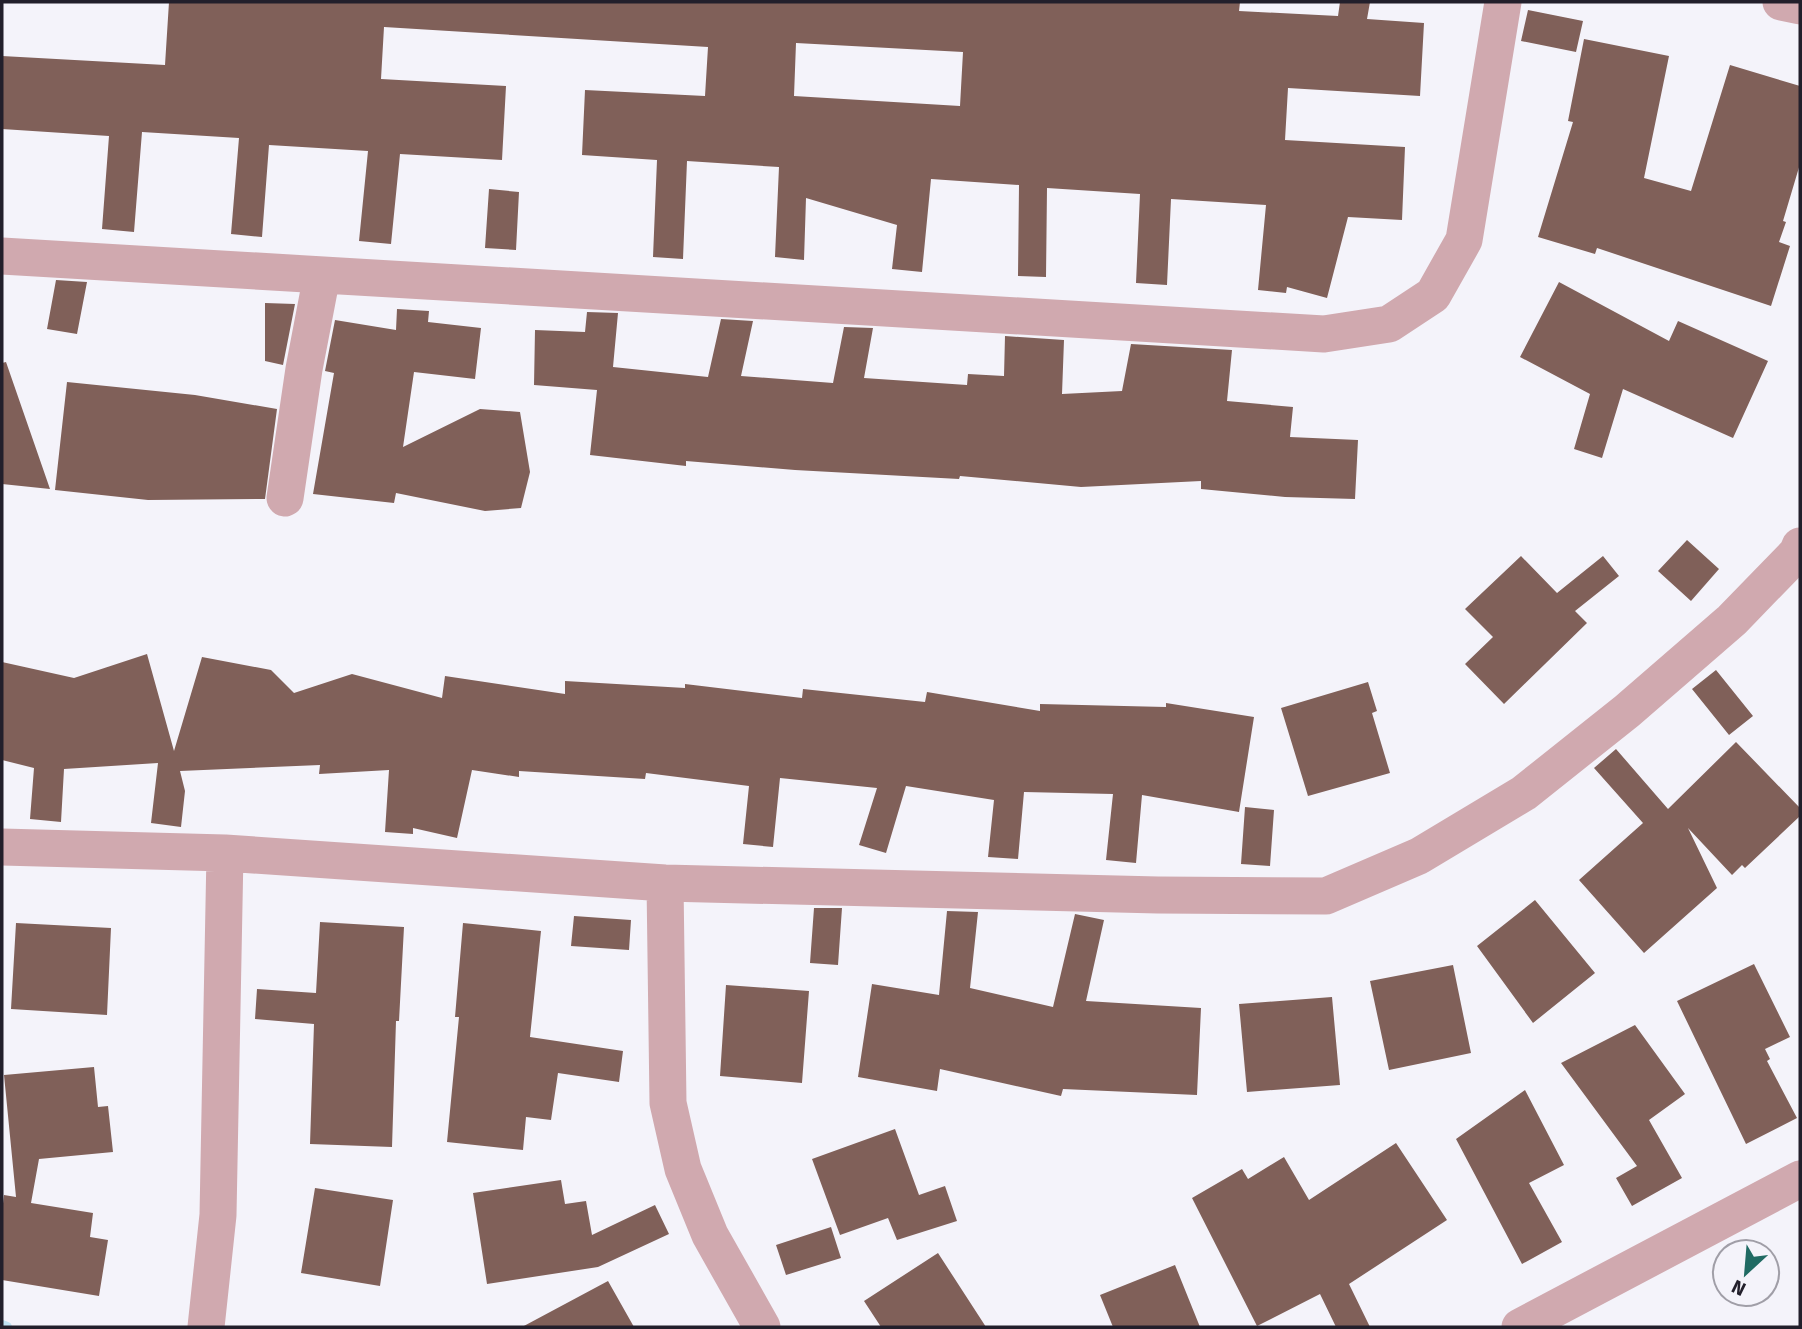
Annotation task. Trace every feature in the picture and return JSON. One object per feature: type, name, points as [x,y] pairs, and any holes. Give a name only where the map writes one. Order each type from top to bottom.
[{"type":"street","points":[[2,256],[1324,334],[1389,324],[1433,295],[1464,240],[1503,2]]},
{"type":"street","points":[[1781,2],[1800,6]]},
{"type":"street","points":[[285,498],[304,369],[322,275]]},
{"type":"street","points":[[2,847],[225,853],[665,883],[1158,895],[1325,896],[1419,856],[1524,793],[1627,711],[1732,620],[1797,553],[1800,546]]},
{"type":"street","points":[[205,1327],[218,1215],[225,853]]},
{"type":"street","points":[[665,883],[668,1103],[683,1169],[710,1235],[762,1327]]},
{"type":"street","points":[[1520,1327],[1800,1179]]},
{"type":"building","points":[[169,2],[1240,2],[1239,11],[1338,16],[1340,2],[1370,2],[1367,19],[1424,23],[1420,96],[1288,88],[1285,140],[1405,147],[1402,220],[1348,217],[1327,298],[1287,287],[1286,293],[1258,290],[1266,205],[1171,199],[1167,285],[1136,283],[1140,194],[1047,188],[1046,277],[1018,276],[1019,185],[931,179],[922,272],[892,269],[897,225],[806,198],[804,260],[775,257],[779,167],[687,161],[683,259],[653,257],[657,160],[582,155],[585,90],[705,96],[708,47],[384,27],[381,79],[506,86],[502,160],[400,154],[391,244],[359,241],[368,151],[269,145],[262,237],[231,234],[239,138],[142,132],[134,232],[102,229],[109,136],[2,129],[2,56],[165,65]],"holes":[[[796,43],[963,52],[960,106],[794,96]]]},
{"type":"building","points":[[1528,10],[1583,21],[1576,52],[1521,41]]},
{"type":"building","points":[[1584,39],[1669,56],[1644,178],[1691,191],[1730,65],[1800,86],[1800,164],[1779,242],[1790,246],[1771,306],[1597,248],[1595,254],[1538,237],[1573,122],[1568,121]]},
{"type":"building","points":[[489,189],[519,192],[516,250],[485,248]]},
{"type":"building","points":[[56,280],[87,282],[77,334],[47,329]]},
{"type":"building","points":[[1559,282],[1669,341],[1678,321],[1768,361],[1733,438],[1623,389],[1602,458],[1574,449],[1590,394],[1520,357]]},
{"type":"building","points":[[265,303],[295,304],[283,365],[265,361]]},
{"type":"building","points":[[397,309],[429,311],[428,322],[481,328],[475,379],[414,372],[403,447],[480,409],[520,412],[530,472],[521,508],[485,511],[396,493],[394,503],[313,494],[334,373],[325,371],[335,320],[396,330]]},
{"type":"building","points":[[587,312],[618,313],[613,367],[708,377],[721,319],[753,321],[741,376],[833,383],[844,327],[873,328],[864,378],[967,385],[968,374],[1004,376],[1005,336],[1064,340],[1062,394],[1122,391],[1131,344],[1232,350],[1227,401],[1293,407],[1290,437],[1358,440],[1355,499],[1285,497],[1201,489],[1201,481],[1081,487],[960,476],[959,479],[686,461],[686,466],[590,455],[597,390],[534,385],[535,330],[585,332]]},
{"type":"building","points":[[6,362],[50,489],[2,484],[2,363]]},
{"type":"building","points":[[67,382],[195,395],[277,409],[265,499],[148,500],[55,490]]},
{"type":"building","points":[[1687,540],[1719,569],[1691,601],[1658,571]]},
{"type":"building","points":[[1521,556],[1557,593],[1603,556],[1619,576],[1575,611],[1587,623],[1504,704],[1465,664],[1493,637],[1465,609]]},
{"type":"building","points":[[147,654],[174,751],[202,657],[271,670],[294,693],[352,674],[442,698],[445,676],[565,694],[565,681],[685,688],[685,684],[802,698],[803,689],[925,702],[927,692],[1040,711],[1040,704],[1166,707],[1166,703],[1254,717],[1239,812],[1142,795],[1136,863],[1106,860],[1113,794],[1024,792],[1018,859],[988,857],[994,800],[906,786],[886,853],[859,845],[877,788],[780,778],[773,847],[743,844],[749,786],[646,773],[645,779],[519,771],[519,777],[472,770],[457,838],[413,828],[413,834],[385,832],[389,770],[319,774],[320,765],[180,771],[185,791],[181,827],[151,823],[158,763],[64,769],[61,822],[30,819],[34,768],[2,760],[2,662],[74,678]]},
{"type":"building","points":[[1716,670],[1753,716],[1729,735],[1692,689]]},
{"type":"building","points":[[1368,682],[1377,711],[1372,713],[1390,773],[1308,796],[1281,708]]},
{"type":"building","points":[[1736,742],[1800,808],[1800,816],[1745,868],[1742,865],[1732,875],[1688,828],[1717,888],[1644,953],[1579,880],[1643,823],[1594,768],[1616,749],[1668,809]]},
{"type":"building","points":[[1245,807],[1274,810],[1270,866],[1241,864]]},
{"type":"building","points":[[1535,900],[1595,973],[1533,1023],[1477,946]]},
{"type":"building","points":[[814,908],[842,908],[838,965],[810,963]]},
{"type":"building","points":[[947,911],[978,912],[970,988],[1053,1007],[1075,914],[1104,920],[1086,1001],[1201,1008],[1197,1095],[1063,1089],[1061,1096],[940,1069],[937,1091],[858,1077],[872,984],[939,995]]},
{"type":"building","points":[[574,916],[631,920],[629,950],[571,946]]},
{"type":"building","points":[[320,922],[404,927],[399,1021],[396,1021],[392,1147],[310,1144],[314,1024],[255,1019],[257,989],[316,993]]},
{"type":"building","points":[[16,923],[111,928],[107,1015],[11,1009]]},
{"type":"building","points":[[463,923],[541,931],[530,1037],[623,1051],[619,1082],[558,1073],[551,1120],[526,1117],[523,1150],[447,1142],[459,1017],[455,1017]]},
{"type":"building","points":[[1754,964],[1790,1037],[1765,1049],[1770,1059],[1767,1061],[1797,1118],[1746,1144],[1677,1001]]},
{"type":"building","points":[[1453,965],[1471,1053],[1389,1070],[1370,981]]},
{"type":"building","points":[[726,985],[809,991],[802,1083],[720,1076]]},
{"type":"building","points":[[1332,997],[1340,1085],[1247,1092],[1239,1004]]},
{"type":"building","points":[[1635,1025],[1685,1094],[1649,1120],[1682,1178],[1632,1206],[1616,1178],[1637,1166],[1561,1063]]},
{"type":"building","points":[[94,1067],[98,1107],[108,1106],[113,1152],[39,1159],[31,1203],[93,1213],[90,1237],[108,1240],[99,1296],[2,1280],[4,1195],[16,1197],[4,1075]]},
{"type":"building","points":[[1525,1090],[1564,1165],[1529,1183],[1562,1242],[1522,1264],[1456,1139]]},
{"type":"building","points":[[895,1129],[919,1195],[945,1186],[957,1221],[897,1240],[888,1218],[840,1235],[812,1159]]},
{"type":"building","points":[[1396,1143],[1447,1220],[1349,1284],[1370,1327],[1336,1327],[1320,1294],[1257,1326],[1192,1198],[1242,1169],[1248,1179],[1284,1157],[1309,1200]]},
{"type":"building","points":[[561,1180],[565,1204],[586,1201],[592,1235],[655,1205],[669,1234],[598,1267],[487,1284],[473,1193]]},
{"type":"building","points":[[315,1188],[393,1200],[380,1286],[301,1273]]},
{"type":"building","points":[[831,1227],[841,1258],[786,1275],[776,1245]]},
{"type":"building","points":[[938,1253],[986,1327],[881,1327],[864,1301]]},
{"type":"building","points":[[1175,1265],[1200,1327],[1113,1327],[1100,1295]]},
{"type":"building","points":[[608,1281],[634,1327],[522,1327]]},
{"type":"waterway","points":[[2,1325],[7,1327]]}]
